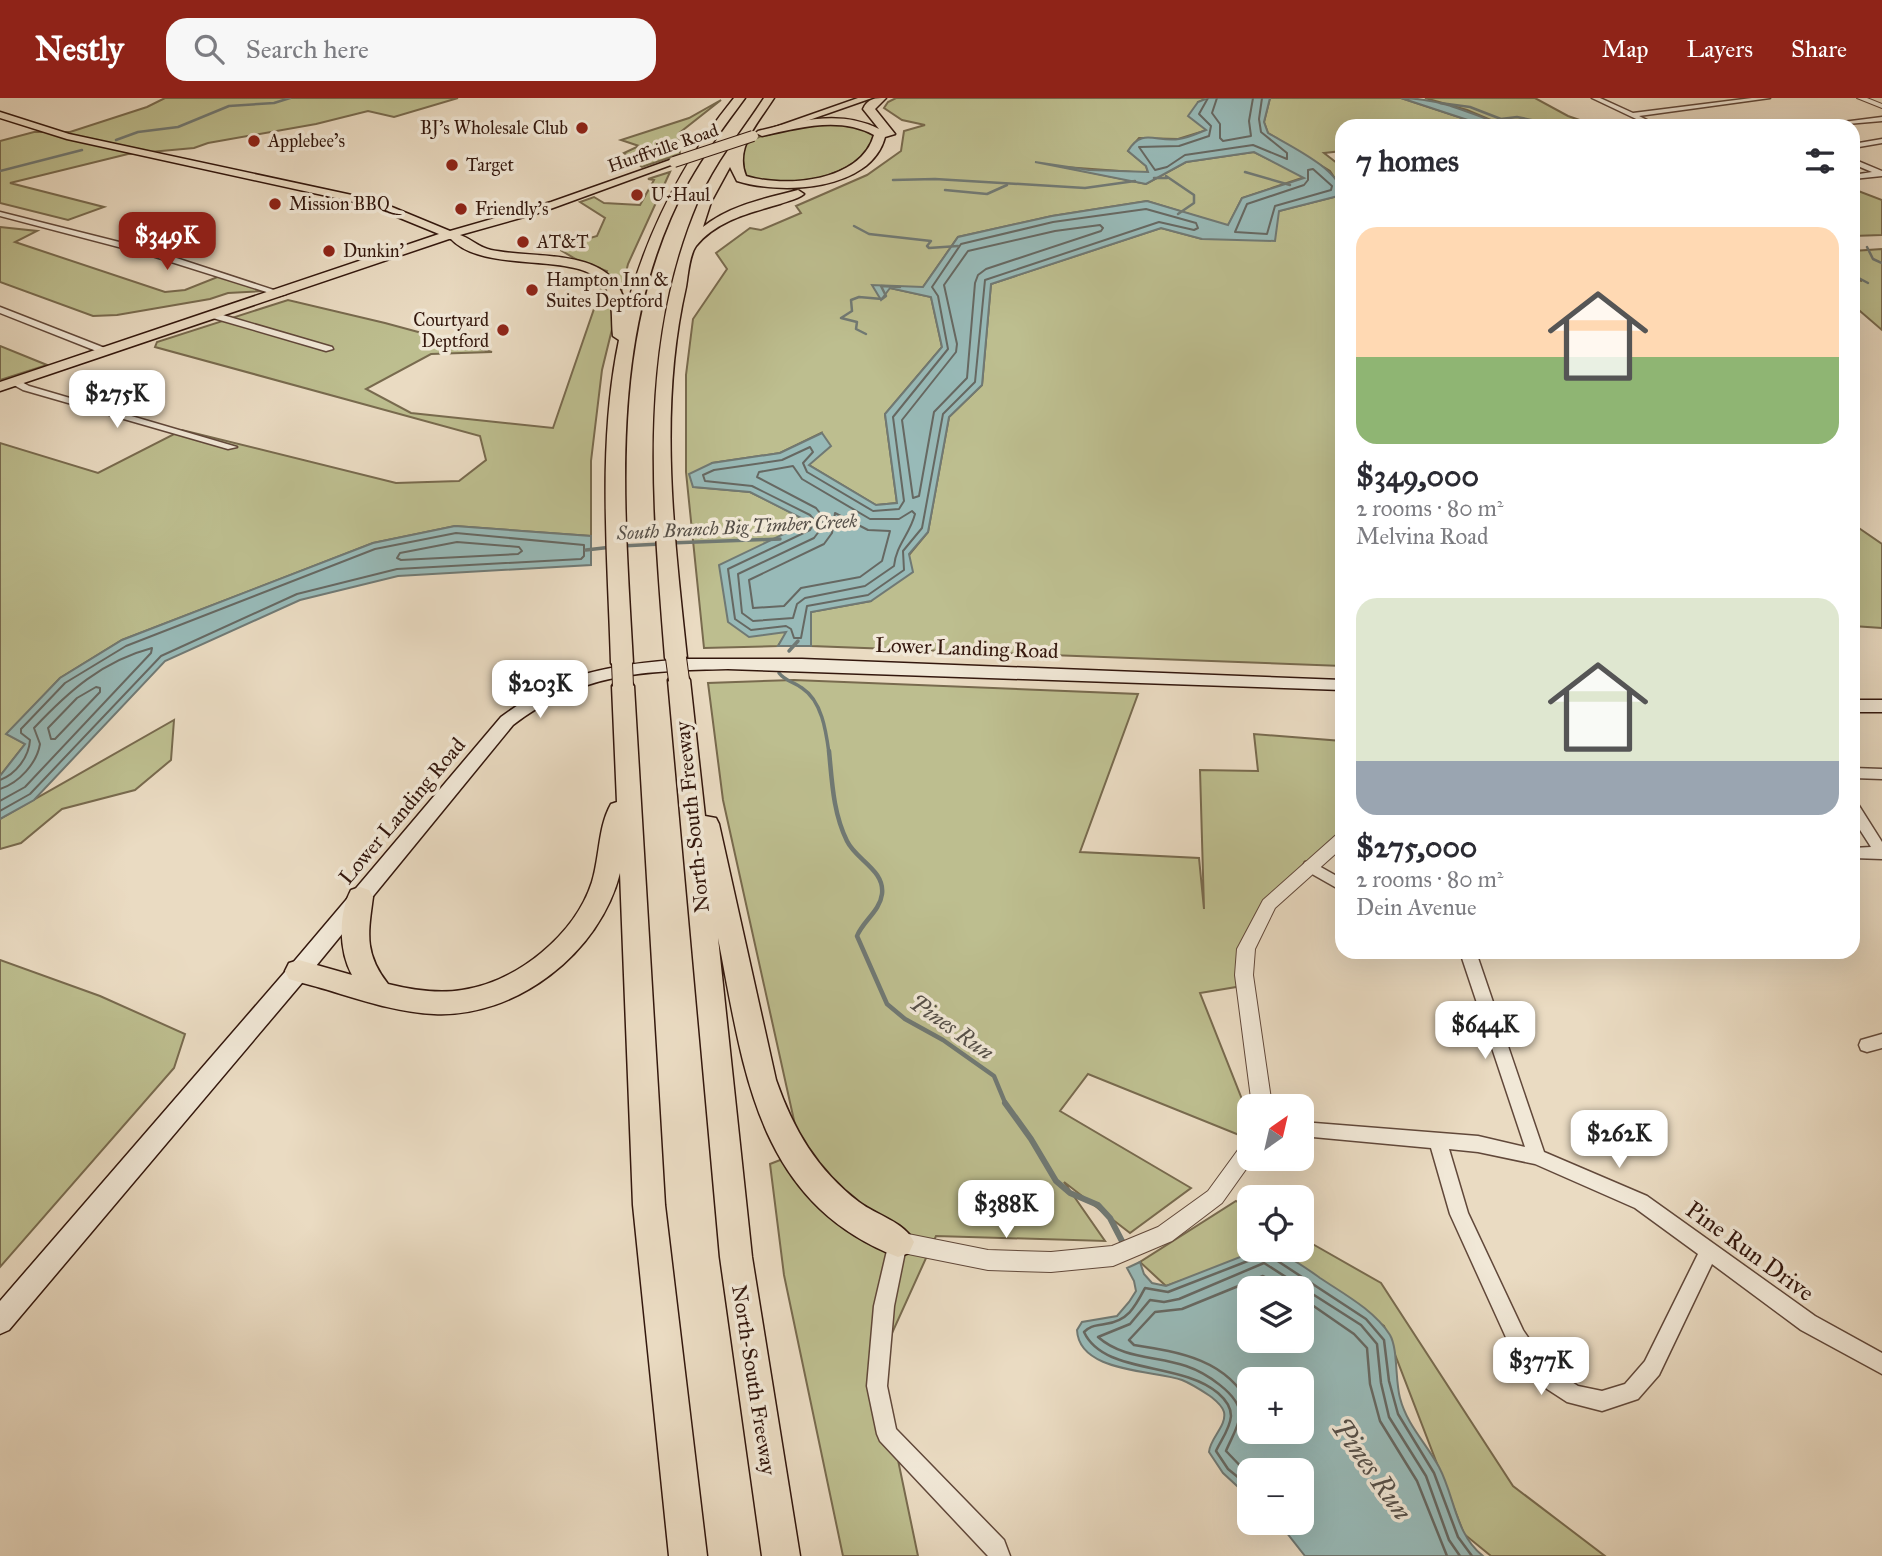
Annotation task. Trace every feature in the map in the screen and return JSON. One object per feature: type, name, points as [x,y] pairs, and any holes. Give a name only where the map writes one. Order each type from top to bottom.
[{"type":"highway","points":[[688,1556],[649,1205],[616,525],[618,425],[625,347],[646,269],[666,215],[692,166],[740,98]]},
{"type":"highway","name":"North-South Freeway","points":[[769,98],[705,201],[690,246],[672,304],[663,378],[660,446],[668,567],[736,1257],[781,1556]]},
{"type":"highway","points":[[690,246],[719,220],[732,214],[819,188],[857,171],[888,146],[890,135],[869,109],[871,103],[881,98]]},
{"type":"highway","points":[[828,111],[886,130]]},
{"type":"highway","points":[[739,143],[735,164],[741,178],[775,186],[810,184],[846,171],[869,156],[880,141],[880,134],[872,128],[844,122],[799,125],[757,135]]},
{"type":"highway","points":[[454,237],[462,245],[485,252],[573,265],[602,274],[609,280],[615,292],[621,317],[620,334],[625,347]]},
{"type":"highway","points":[[688,764],[709,832],[734,962],[761,1080],[774,1119],[799,1162],[835,1204],[864,1225],[898,1242]]},
{"type":"highway","points":[[299,971],[422,1001],[463,1001],[510,987],[549,962],[582,927],[603,890],[612,852],[614,824],[628,790]]},
{"type":"highway","points":[[360,897],[355,950],[365,975],[379,991]]},
{"type":"main road","name":"Hurffville Road","points":[[0,387],[867,98]]},
{"type":"main road","points":[[0,115],[67,136],[371,202],[454,237]]},
{"type":"main road","name":"Lower Landing Road","points":[[0,1321],[515,714],[557,688],[589,678],[649,669],[714,664],[802,664],[1335,685]]},
{"type":"main road","points":[[1860,705],[1882,706]]},
{"type":"street","points":[[1595,98],[1641,119]]},
{"type":"street","points":[[1632,115],[1767,98]]},
{"type":"street","points":[[1861,98],[1882,106]]},
{"type":"street","points":[[1860,122],[1882,119]]},
{"type":"street","points":[[1860,145],[1882,141]]},
{"type":"street","points":[[1860,165],[1880,173]]},
{"type":"street","points":[[1860,176],[1880,173]]},
{"type":"street","points":[[0,214],[163,256],[282,293]]},
{"type":"street","points":[[0,310],[107,352]]},
{"type":"street","points":[[216,316],[329,349]]},
{"type":"street","points":[[15,382],[26,388],[232,447]]},
{"type":"street","points":[[1860,773],[1882,774]]},
{"type":"street","points":[[1860,818],[1881,853]]},
{"type":"street","points":[[1260,1094],[1244,975],[1246,949],[1269,904],[1335,845]]},
{"type":"street","points":[[1860,853],[1881,853]]},
{"type":"street","points":[[1310,866],[1335,882]]},
{"type":"street","points":[[1470,959],[1537,1157]]},
{"type":"street","name":"Pine Run Drive","points":[[1314,1130],[1498,1147],[1537,1157],[1642,1202],[1808,1323],[1882,1364]]},
{"type":"street","points":[[1438,1141],[1459,1214],[1516,1337],[1531,1360],[1554,1382],[1574,1395],[1602,1401],[1631,1392],[1652,1368],[1709,1251]]},
{"type":"street","points":[[999,1556],[996,1548],[887,1434],[877,1386],[884,1306],[898,1242],[988,1260],[1051,1262],[1112,1255],[1165,1234],[1215,1197],[1237,1167]]},
{"type":"green space","points":[[165,98],[458,98],[394,117],[368,111],[194,148],[128,154],[10,183],[104,207],[68,220],[0,203],[0,141],[34,132],[70,132],[147,107]]},
{"type":"green space","points":[[896,98],[1208,98],[1198,102],[1207,130],[1178,139],[1139,138],[1128,151],[1146,166],[1148,173],[1064,167],[1146,184],[1186,162],[1254,152],[1305,177],[1242,198],[1228,226],[1147,201],[1052,216],[958,237],[923,287],[890,288],[931,297],[942,347],[885,414],[897,503],[876,505],[809,465],[821,433],[780,453],[712,463],[694,487],[750,492],[810,522],[787,632],[778,646],[704,648],[686,472],[686,375],[693,319],[727,269],[716,253],[750,228],[761,230],[801,213],[796,206],[867,175],[901,151],[904,131],[925,125],[902,120],[884,108]]},
{"type":"green space","points":[[1270,98],[1401,98],[1465,119],[1335,119],[1335,152],[1324,153],[1335,162],[1335,178],[1330,171],[1268,133],[1264,122]]},
{"type":"green space","points":[[1425,98],[1535,98],[1577,119],[1488,119]]},
{"type":"green space","points":[[721,100],[678,134],[680,154],[642,167],[624,153],[639,146],[621,140],[689,118]]},
{"type":"green space","points":[[815,125],[853,127],[874,136],[867,151],[853,163],[815,179],[773,183],[741,172],[743,151],[752,141],[779,131]]},
{"type":"green space","points":[[670,172],[628,264],[602,370],[591,461],[591,536],[455,526],[373,543],[122,640],[60,678],[7,734],[25,744],[0,776],[0,443],[98,473],[182,430],[396,483],[459,481],[486,460],[480,436],[155,347],[157,342],[288,300],[492,352],[431,354],[366,389],[411,413],[553,428],[607,271],[579,261],[557,248],[597,236],[605,218],[580,202],[594,197],[604,203],[640,205],[654,180],[648,179]]},
{"type":"green space","points":[[1860,192],[1882,200],[1882,235],[1860,236]]},
{"type":"green space","points":[[1335,197],[1335,666],[811,646],[811,612],[871,601],[928,532],[949,417],[982,385],[991,284],[1161,228],[1202,239],[1279,211]]},
{"type":"green space","points":[[0,227],[37,231],[15,242],[165,292],[185,290],[225,274],[256,284],[264,291],[228,293],[210,299],[117,315],[93,316],[0,282]]},
{"type":"green space","points":[[1882,249],[1882,330],[1860,311],[1860,251]]},
{"type":"green space","points":[[0,346],[47,365],[0,380]]},
{"type":"green space","points":[[1860,529],[1882,544],[1882,628],[1860,626]]},
{"type":"green space","points":[[794,680],[1138,694],[1080,852],[1199,858],[1204,909],[1200,770],[1258,771],[1254,734],[1335,740],[1335,845],[1269,904],[1242,986],[1200,993],[1240,1094],[1237,1094],[1237,1134],[1088,1074],[1060,1111],[1191,1188],[1130,1233],[1064,1182],[1105,1241],[936,1236],[878,1364],[918,1556],[843,1556],[784,1275],[770,1164],[801,1152],[723,800],[708,683]]},
{"type":"green space","points":[[174,720],[171,760],[135,790],[62,809],[21,843],[0,849],[0,819]]},
{"type":"green space","points":[[0,960],[100,996],[185,1034],[174,1068],[0,1267]]},
{"type":"green space","points":[[1237,1202],[1237,1261],[1166,1286],[1140,1262]]},
{"type":"green space","points":[[1314,1245],[1381,1283],[1513,1486],[1605,1556],[1491,1556],[1464,1534],[1384,1326],[1314,1279],[1314,1276],[1310,1276],[1289,1262],[1314,1262]]},
{"type":"water","points":[[1208,98],[1270,98],[1264,122],[1268,133],[1300,151],[1333,176],[1335,197],[1279,211],[1275,241],[1202,239],[1161,228],[991,284],[982,385],[949,417],[928,532],[909,554],[913,572],[871,601],[811,612],[811,646],[778,646],[786,632],[749,637],[728,622],[719,565],[809,522],[750,492],[693,487],[689,474],[712,463],[780,453],[822,433],[831,446],[809,465],[876,505],[897,503],[885,414],[942,347],[931,297],[890,288],[881,300],[872,285],[923,287],[958,237],[1052,216],[1147,201],[1228,225],[1242,198],[1304,178],[1254,152],[1186,162],[1146,184],[1035,162],[1089,170],[1148,172],[1146,166],[1128,151],[1133,144],[1144,138],[1171,140],[1206,130],[1188,116],[1198,102]]},
{"type":"water","points":[[1401,98],[1441,103],[1487,119],[1465,119]]},
{"type":"water","points":[[455,526],[591,536],[591,565],[398,576],[300,600],[165,661],[34,800],[0,819],[0,776],[25,744],[6,734],[60,678],[122,640],[373,543]]},
{"type":"water","points":[[1237,1258],[1237,1262],[1297,1262],[1367,1310],[1393,1341],[1398,1391],[1403,1408],[1439,1467],[1461,1526],[1483,1556],[1305,1556],[1288,1535],[1314,1535],[1314,1458],[1237,1458],[1237,1486],[1223,1473],[1209,1452],[1224,1417],[1223,1409],[1216,1401],[1182,1380],[1104,1362],[1090,1355],[1081,1344],[1077,1330],[1082,1322],[1117,1316],[1136,1291],[1127,1268],[1140,1262],[1144,1274],[1152,1283],[1166,1286]]},
{"type":"waterway","points":[[116,140],[138,132],[178,127],[229,106],[274,103],[290,98]]},
{"type":"waterway","points":[[1440,103],[1470,107],[1501,119]]},
{"type":"waterway","points":[[1501,119],[1527,119]]},
{"type":"waterway","points":[[0,171],[82,150]]},
{"type":"waterway","points":[[1245,172],[1290,185]]},
{"type":"waterway","points":[[1166,176],[1194,195],[1194,203],[1178,214]]},
{"type":"waterway","points":[[1154,178],[1167,178]]},
{"type":"waterway","points":[[893,180],[935,179],[1085,188],[1135,181]]},
{"type":"waterway","points":[[945,190],[987,194],[1007,185]]},
{"type":"waterway","points":[[854,226],[869,234],[931,241],[927,246],[929,248],[958,246]]},
{"type":"waterway","points":[[1867,247],[1873,259],[1882,263]]},
{"type":"waterway","points":[[1860,279],[1868,283]]},
{"type":"waterway","points":[[866,334],[856,329],[857,322],[841,318],[852,311],[851,300],[859,297],[882,299],[886,296],[881,286],[900,287]]},
{"type":"waterway","name":"South Branch Big Timber Creek","points":[[670,543],[780,539]]},
{"type":"waterway","name":"South Branch Big Timber Creek","points":[[621,546],[661,544]]},
{"type":"waterway","name":"South Branch Big Timber Creek","points":[[586,550],[612,547]]},
{"type":"waterway","name":"Pines Run","points":[[789,651],[798,641]]},
{"type":"waterway","name":"Pines Run","points":[[779,673],[809,694],[819,708],[829,753]]},
{"type":"waterway","name":"Pines Run","points":[[829,751],[834,797],[842,830],[851,848],[875,872],[882,886],[881,900],[857,936],[887,1004],[905,1019],[943,1040],[994,1076],[1005,1104]]},
{"type":"waterway","name":"Pines Run","points":[[1005,1104],[1056,1181],[1070,1193],[1098,1205],[1110,1218],[1124,1245]]},
{"type":"place","name":"BJ's Wholesale Club","points":[[582,128]]},
{"type":"place","name":"Applebee's","points":[[254,141]]},
{"type":"place","name":"Target","points":[[452,165]]},
{"type":"place","name":"U-Haul","points":[[637,195]]},
{"type":"place","name":"Mission BBQ","points":[[275,204]]},
{"type":"place","name":"Friendly's","points":[[461,209]]},
{"type":"place","name":"AT&T","points":[[523,242]]},
{"type":"place","name":"Dunkin'","points":[[329,251]]},
{"type":"place","name":"Hampton Inn & Suites Deptford","points":[[532,290]]},
{"type":"place","name":"Courtyard Deptford","points":[[503,330]]}]
